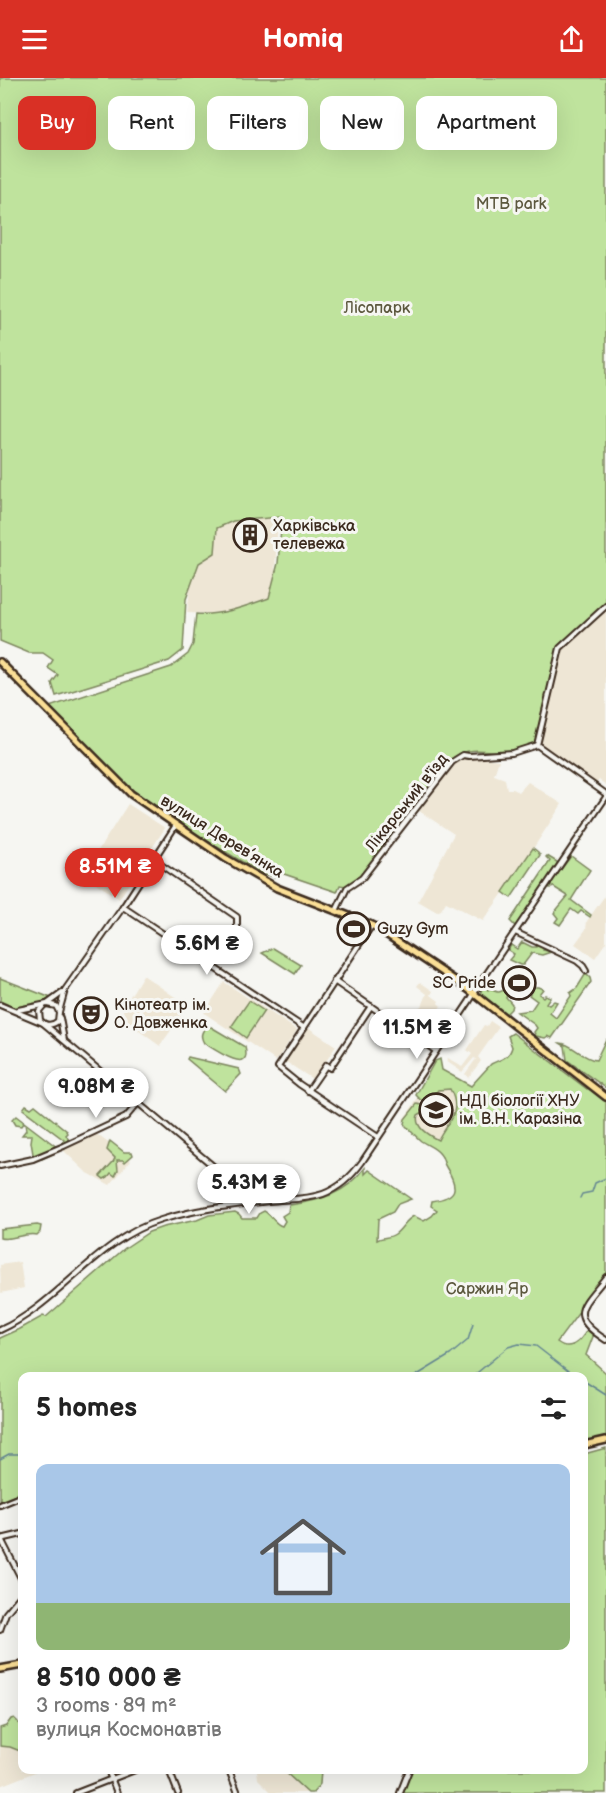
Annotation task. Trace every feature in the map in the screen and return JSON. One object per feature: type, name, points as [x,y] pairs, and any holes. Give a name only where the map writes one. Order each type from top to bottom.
[{"type":"main road","name":"вулиця Дерев’янка","points":[[0,662],[131,794],[225,858],[277,888],[372,925],[445,972],[606,1097]]},
{"type":"main road","points":[[588,1444],[606,1440]]},
{"type":"main road","points":[[0,1669],[18,1666]]},
{"type":"street","points":[[0,1330],[32,1312],[112,1245],[128,1234],[159,1220],[271,1200],[312,1197],[332,1190],[356,1171],[606,796],[537,746],[560,648],[606,606]]},
{"type":"street","name":"Лікарський в'їзд","points":[[336,911],[345,889],[362,878],[452,762],[463,755],[512,753],[537,746]]},
{"type":"street","points":[[176,825],[65,990],[45,1005],[38,1015],[43,1023],[231,1181],[258,1196],[271,1200]]},
{"type":"street","points":[[154,860],[237,917],[237,930]]},
{"type":"street","points":[[123,907],[303,1027]]},
{"type":"street","points":[[372,925],[278,1066],[378,1137]]},
{"type":"street","points":[[515,932],[577,961],[586,971]]},
{"type":"street","points":[[334,981],[436,1051]]},
{"type":"street","points":[[0,1005],[52,1025],[59,1014],[65,990]]},
{"type":"street","points":[[15,1011],[54,1005],[59,1014],[64,1040]]},
{"type":"street","points":[[309,1090],[326,1065],[330,1068],[372,1006]]},
{"type":"street","points":[[0,1166],[33,1159],[64,1146],[126,1117],[138,1103]]},
{"type":"street","points":[[225,1207],[229,1200],[231,1181]]},
{"type":"street","points":[[606,1277],[581,1309],[584,1323],[606,1340]]},
{"type":"street","points":[[0,1505],[18,1496]]},
{"type":"street","points":[[18,1535],[0,1538],[18,1572]]},
{"type":"street","points":[[0,1630],[1,1620],[18,1598]]},
{"type":"street","points":[[0,1661],[0,1669]]},
{"type":"street","points":[[109,1774],[117,1793]]},
{"type":"street","points":[[76,1793],[124,1774]]},
{"type":"street","points":[[171,1774],[178,1793]]},
{"type":"street","points":[[231,1774],[238,1793]]},
{"type":"street","points":[[400,1793],[407,1774]]},
{"type":"shaded area","points":[[199,513],[278,518],[273,607],[260,616],[187,613]]},
{"type":"shaded area","points":[[606,608],[606,785],[599,780],[596,784],[538,746],[558,658],[563,647]]},
{"type":"shaded area","points":[[472,757],[499,760],[494,775],[505,779],[507,789],[519,792],[528,782],[562,804],[483,921],[446,902],[437,912],[418,901],[454,834],[419,811],[455,763]]},
{"type":"shaded area","points":[[128,804],[165,828],[119,899],[83,874]]},
{"type":"shaded area","points":[[606,894],[606,942],[595,958],[575,944],[586,929],[587,921]]},
{"type":"shaded area","points":[[143,975],[188,1006],[160,1046],[124,1020],[123,1008]]},
{"type":"shaded area","points":[[224,982],[297,1030],[276,1061],[204,1013]]},
{"type":"shaded area","points":[[420,982],[433,991],[431,995],[439,1001],[441,1006],[438,1015],[431,1011],[428,1020],[416,1011],[423,1004],[427,994],[417,986]]},
{"type":"shaded area","points":[[490,1021],[499,1027],[478,1057],[481,1061],[468,1078],[465,1074],[476,1059],[474,1058],[462,1072],[446,1061],[448,1058],[462,1067],[472,1054],[467,1050],[484,1025],[487,1026]]},
{"type":"shaded area","points":[[306,1026],[336,1046],[314,1080],[283,1060]]},
{"type":"shaded area","name":"НДІ біології ХНУ ім. В.Н. Каразіна","points":[[435,1074],[471,1091],[439,1146],[403,1120]]},
{"type":"shaded area","points":[[95,1133],[131,1160],[110,1185],[86,1172],[62,1149]]},
{"type":"shaded area","points":[[20,1262],[24,1288],[1,1293],[0,1265]]},
{"type":"shaded area","points":[[0,1734],[18,1739],[18,1774],[30,1774],[0,1786]]},
{"type":"shaded area","points":[[257,1774],[287,1774],[308,1793],[272,1793],[258,1779]]},
{"type":"green space","name":"Лісопарк","points":[[0,78],[606,78],[606,606],[559,648],[535,744],[512,752],[475,750],[454,757],[361,877],[346,886],[340,885],[337,892],[278,872],[275,877],[261,873],[172,820],[136,795],[49,707],[171,667],[188,654],[193,644],[196,614],[224,612],[269,598],[278,563],[282,517],[233,521],[217,528],[215,553],[199,563],[186,599],[183,650],[169,661],[56,696],[52,683],[58,675],[48,668],[53,660],[43,653],[29,653],[0,641]]},
{"type":"green space","points":[[533,848],[540,855],[511,898],[503,892]]},
{"type":"green space","points":[[547,856],[557,864],[515,926],[510,921],[550,861]]},
{"type":"green space","points":[[571,856],[590,870],[571,900],[591,915],[590,917],[581,911],[578,914],[571,909],[560,925],[555,922],[558,918],[554,913],[568,896],[552,886],[548,887]]},
{"type":"green space","points":[[522,942],[532,947],[538,945],[544,948],[543,950],[551,952],[542,955],[532,953],[523,965],[520,965],[509,960],[514,954],[508,950],[511,945],[517,949]]},
{"type":"green space","points":[[273,948],[301,965],[295,974],[262,953]]},
{"type":"green space","points":[[585,975],[590,978],[591,982],[552,1038],[536,1036],[535,1025],[517,1012],[531,1010],[537,1001],[529,995],[534,987],[543,989],[539,994],[543,997],[545,995],[550,997],[546,1003],[549,1005],[554,1001],[557,1002],[550,1013],[556,1018],[571,996],[570,993],[577,988]]},
{"type":"green space","points":[[0,978],[51,998],[29,1007],[7,1006],[0,1001]]},
{"type":"green space","points":[[484,987],[499,992],[514,988],[506,997],[512,1004],[506,1014],[482,995],[481,990]]},
{"type":"green space","points":[[249,1001],[264,1011],[246,1038],[231,1027]]},
{"type":"green space","points":[[211,1027],[245,1047],[246,1056],[243,1060],[231,1058],[204,1043],[202,1032]]},
{"type":"green space","name":"Саржин Яр","points":[[513,1033],[606,1102],[606,1276],[557,1342],[570,1346],[578,1342],[587,1330],[594,1334],[586,1355],[606,1373],[606,1437],[588,1440],[588,1372],[18,1372],[18,1493],[0,1501],[0,1338],[43,1316],[46,1317],[125,1248],[149,1232],[209,1215],[235,1212],[242,1218],[257,1218],[264,1211],[282,1226],[285,1221],[282,1216],[288,1212],[289,1205],[331,1195],[358,1177],[365,1168],[365,1174],[369,1170],[411,1199],[398,1204],[393,1212],[378,1219],[377,1240],[395,1234],[414,1216],[424,1221],[437,1210],[431,1206],[432,1201],[447,1197],[454,1190],[454,1186],[441,1156],[404,1124],[405,1119],[417,1104],[427,1106],[428,1109],[418,1115],[418,1123],[426,1133],[438,1140],[454,1111],[454,1098],[450,1089],[438,1090],[425,1101],[416,1095],[435,1061],[440,1059],[442,1070],[471,1086],[491,1064],[509,1054],[512,1047],[508,1036]]},
{"type":"green space","points":[[606,1039],[606,1088],[567,1060],[565,1046],[560,1043],[596,1060]]},
{"type":"green space","points":[[188,1057],[239,1069],[241,1074],[225,1091],[187,1059]]},
{"type":"green space","points":[[26,1105],[31,1108],[35,1105],[67,1131],[66,1135],[70,1142],[61,1146],[64,1140],[23,1109]]},
{"type":"green space","points":[[16,1116],[59,1151],[34,1160],[32,1135],[22,1135],[26,1130],[25,1124],[15,1125],[12,1120]]},
{"type":"green space","points":[[110,1141],[124,1152],[132,1152],[133,1155],[125,1162],[117,1160],[118,1170],[115,1176],[111,1173],[104,1179],[100,1176],[115,1158],[107,1150]]},
{"type":"green space","points":[[41,1226],[37,1235],[0,1238],[0,1229]]},
{"type":"green space","points":[[606,1448],[606,1793],[403,1793],[410,1774],[588,1774],[588,1453]]},
{"type":"green space","points":[[14,1718],[18,1723],[18,1750],[0,1746],[0,1728],[6,1726]]},
{"type":"green space","points":[[287,1774],[321,1774],[320,1784],[313,1793],[308,1793]]},
{"type":"waterway","points":[[580,1198],[582,1194],[592,1192],[595,1183],[606,1178]]},
{"type":"waterway","points":[[422,1372],[450,1355],[468,1340],[473,1324]]},
{"type":"waterway","points":[[478,1372],[508,1347],[519,1344],[536,1346],[570,1372]]},
{"type":"waterway","points":[[588,1384],[606,1395]]},
{"type":"waterway","points":[[0,1459],[9,1454],[18,1454]]},
{"type":"place","name":"Харківська телевежа","points":[[250,535]]},
{"type":"place","name":"Guzy Gym","points":[[354,929]]},
{"type":"place","name":"SC Pride","points":[[519,983]]},
{"type":"place","name":"Кінотеатр ім. О. Довженка","points":[[91,1014]]},
{"type":"place","name":"НДІ біології ХНУ ім. В.Н. Каразіна","points":[[436,1110]]},
{"type":"park label","name":"MTB park","points":[[511,204]]}]
